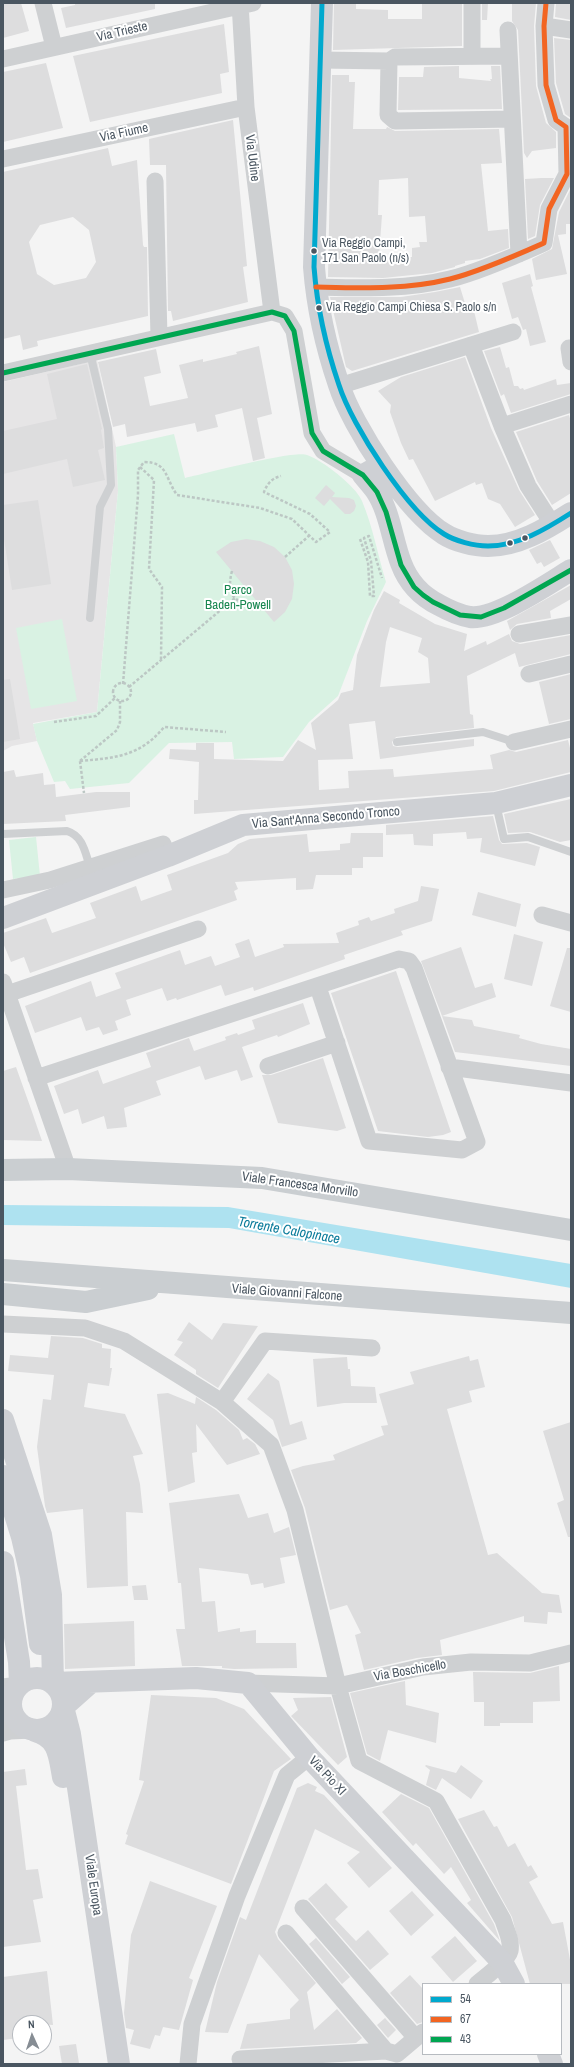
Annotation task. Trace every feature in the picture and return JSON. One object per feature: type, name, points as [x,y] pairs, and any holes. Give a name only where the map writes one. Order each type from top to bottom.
[{"type":"main road","name":"Viale Francesca Morvillo","points":[[3,1170],[68,1170],[262,1178],[571,1230]]},
{"type":"main road","name":"Viale Giovanni Falcone","points":[[3,1270],[166,1284],[571,1313]]},
{"type":"main road","points":[[3,1294],[86,1302],[111,1298],[166,1284]]},
{"type":"street","points":[[43,3],[54,47]]},
{"type":"street","points":[[322,3],[314,267],[316,287],[321,319],[339,386],[363,435],[377,492],[386,512],[397,552],[407,577],[423,595],[447,609],[470,617],[491,614],[536,591],[571,570]]},
{"type":"street","points":[[472,3],[472,56]]},
{"type":"street","points":[[316,287],[363,288],[418,285],[451,279],[519,254],[544,243],[549,209],[569,174],[566,127],[556,120],[546,85],[544,26],[546,3]]},
{"type":"street","name":"Via Trieste","points":[[3,59],[244,4]]},
{"type":"street","name":"Via Udine","points":[[244,4],[246,107],[272,312]]},
{"type":"street","points":[[544,26],[571,30]]},
{"type":"street","points":[[508,30],[519,254]]},
{"type":"street","points":[[320,60],[389,61],[395,57],[509,56]]},
{"type":"street","points":[[389,61],[388,115],[395,121],[512,119]]},
{"type":"street","name":"Via Fiume","points":[[3,159],[246,107]]},
{"type":"street","points":[[155,180],[159,337]]},
{"type":"street","points":[[3,372],[272,312],[285,316],[294,331],[312,433],[323,451],[372,470],[424,519],[445,535],[466,542],[487,546],[515,542],[553,525],[571,513]]},
{"type":"street","points":[[339,386],[512,332]]},
{"type":"street","points":[[471,345],[502,426],[528,486],[553,525]]},
{"type":"street","points":[[571,348],[569,348],[571,362]]},
{"type":"street","points":[[502,426],[571,404]]},
{"type":"street","points":[[519,634],[571,625]]},
{"type":"street","points":[[529,674],[571,664]]},
{"type":"street","points":[[514,742],[571,729]]},
{"type":"street","name":"Via Sant'Anna Secondo Tronco","points":[[3,918],[168,856],[234,828],[254,822],[496,803],[571,785]]},
{"type":"street","points":[[3,890],[50,880],[163,844],[168,856]]},
{"type":"street","points":[[542,915],[571,923]]},
{"type":"street","points":[[68,1170],[5,988],[198,929]]},
{"type":"street","points":[[36,1078],[318,987],[399,959],[409,961],[414,968],[477,1142],[462,1150],[369,1141],[318,987]]},
{"type":"street","points":[[268,1066],[337,1042]]},
{"type":"street","points":[[449,1067],[571,1083]]},
{"type":"street","points":[[3,1324],[85,1328],[124,1340],[222,1402],[272,1445],[295,1510],[338,1686],[359,1761],[436,1801],[503,1920],[510,1939],[510,1952],[502,1962],[478,1983]]},
{"type":"street","points":[[222,1402],[265,1341],[372,1348]]},
{"type":"street","points":[[3,1420],[41,1535],[50,1595],[50,1682]]},
{"type":"street","points":[[3,1476],[22,1537],[31,1576],[43,1667],[50,1682],[63,1698],[64,1707]]},
{"type":"street","points":[[3,1562],[19,1662],[9,1695],[12,1715],[17,1722],[34,1731]]},
{"type":"street","name":"Via Boschicello","points":[[248,1683],[338,1686],[423,1667],[471,1662],[530,1663],[571,1653]]},
{"type":"street","points":[[9,1695],[36,1678],[50,1682],[90,1683],[196,1678],[248,1683]]},
{"type":"street","points":[[3,1733],[10,1731],[34,1731],[49,1728],[61,1715],[64,1707],[90,1683]]},
{"type":"street","name":"Via Pio XI","points":[[248,1683],[309,1758],[502,1962],[513,1983]]},
{"type":"street","name":"Viale Europa","points":[[64,1707],[70,1734],[119,2064]]},
{"type":"street","name":"Viale Europa","points":[[34,1731],[46,1734],[53,1740],[60,1758],[105,2064]]},
{"type":"street","points":[[188,2064],[192,2024],[237,1896],[287,1775],[309,1758]]},
{"type":"street","points":[[240,2059],[386,2051],[396,2054],[420,2035],[303,1908]]},
{"type":"street","points":[[286,1933],[386,2051]]},
{"type":"lane","points":[[90,353],[108,429],[110,485],[100,507],[90,618]]},
{"type":"lane","points":[[397,742],[483,732],[514,742]]},
{"type":"lane","points":[[496,803],[504,839],[528,837],[571,852]]},
{"type":"lane","points":[[3,834],[67,831],[75,833],[80,838],[90,867]]},
{"type":"path","points":[[123,684],[138,495],[138,470],[140,467],[144,462],[155,462],[162,466],[177,495],[260,508],[292,519],[316,542],[330,532],[310,514],[264,492],[267,485],[275,477],[281,476]]},
{"type":"path","points":[[140,467],[154,480],[149,569],[162,587],[160,638],[161,659]]},
{"type":"path","points":[[285,557],[310,535]]},
{"type":"path","points":[[360,539],[368,562],[370,596],[374,596],[371,561],[364,538],[369,536],[382,578]]},
{"type":"path","points":[[232,571],[229,582],[230,592],[240,602],[258,603]]},
{"type":"path","points":[[129,687],[235,598]]},
{"type":"path","points":[[120,701],[115,698],[113,693],[114,688],[118,684],[123,684],[129,687]]},
{"type":"path","points":[[120,701],[128,698],[130,693],[129,687]]},
{"type":"path","points":[[54,722],[96,716],[115,698]]},
{"type":"path","points":[[80,762],[117,730],[120,722],[120,701]]},
{"type":"path","points":[[80,762],[110,759],[135,752],[154,739],[164,727],[226,732]]},
{"type":"path","points":[[80,762],[84,793]]},
{"type":"shaded area","points":[[97,360],[116,447],[118,491],[97,712],[33,723],[37,741],[12,746],[3,751],[3,382]]},
{"type":"green space","name":"Parco Baden-Powell","points":[[174,434],[185,478],[268,459],[299,454],[307,455],[321,462],[338,474],[359,495],[366,511],[386,582],[367,621],[338,696],[309,722],[283,757],[234,759],[232,742],[169,743],[129,783],[70,789],[65,781],[54,782],[37,741],[33,724],[97,712],[118,491],[116,447]]},
{"type":"green space","points":[[62,619],[77,701],[31,709],[16,628]]},
{"type":"green space","points":[[36,837],[40,876],[13,879],[9,840]]},
{"type":"water","name":"Torrente Calopinace","points":[[3,1205],[228,1207],[571,1264],[571,1288],[229,1228],[3,1225]]},
{"type":"building","points":[[3,3],[21,3],[29,31],[3,38]]},
{"type":"building","points":[[75,3],[155,3],[155,9],[66,28],[61,8],[75,5]]},
{"type":"building","points":[[334,3],[356,3],[356,9],[388,10],[388,19],[422,19],[422,3],[462,3],[462,46],[333,50]]},
{"type":"building","points":[[482,3],[488,3],[487,20],[482,20]]},
{"type":"building","points":[[512,3],[536,3],[534,26],[536,86],[546,123],[556,132],[556,148],[532,151],[527,158],[524,153],[518,30],[512,21]]},
{"type":"building","points":[[556,3],[571,3],[571,20],[555,17]]},
{"type":"building","points":[[224,24],[229,72],[220,74],[222,93],[90,122],[73,56]]},
{"type":"building","points":[[554,38],[571,40],[571,118],[565,114],[556,83]]},
{"type":"building","points":[[46,63],[63,128],[3,142],[3,72]]},
{"type":"building","points":[[459,66],[459,78],[491,81],[491,66],[500,66],[502,109],[398,110],[399,77],[423,77],[424,67]]},
{"type":"building","points":[[332,75],[349,75],[349,82],[355,82],[353,129],[386,129],[387,127],[395,131],[499,129],[502,163],[481,164],[488,231],[508,229],[509,248],[480,259],[465,261],[465,263],[455,267],[432,273],[383,278],[328,277]],"holes":[[[408,178],[409,217],[425,216],[427,242],[419,242],[420,247],[412,248],[412,257],[379,256],[382,215],[378,215],[379,180]]]},
{"type":"building","points":[[233,120],[247,266],[243,267],[248,302],[173,321],[171,311],[168,311],[166,165],[150,165],[149,139]]},
{"type":"building","points":[[108,148],[112,166],[137,160],[143,245],[144,247],[147,247],[148,316],[37,341],[38,346],[23,350],[20,335],[3,339],[3,172]],"holes":[[[73,217],[89,230],[96,262],[86,278],[54,285],[37,274],[29,242],[40,225]]]},
{"type":"building","points":[[554,178],[540,205],[535,236],[528,239],[525,179]]},
{"type":"building","points":[[571,188],[571,224],[566,224],[566,234],[558,235],[567,274],[536,280],[532,259],[552,249],[559,212]]},
{"type":"building","points":[[530,274],[533,286],[531,287],[546,342],[530,346],[526,329],[523,330],[518,317],[512,319],[502,283]]},
{"type":"building","points":[[460,287],[468,313],[474,311],[479,332],[352,371],[346,367],[330,297],[401,297]]},
{"type":"building","points":[[259,346],[272,414],[257,418],[265,458],[253,461],[242,408],[215,415],[218,427],[197,432],[195,423],[127,437],[125,424],[113,427],[98,362],[156,349],[161,373],[144,377],[150,406],[188,398],[179,365],[203,359],[203,362],[237,354],[236,352]]},
{"type":"building","points":[[500,347],[506,368],[509,367],[514,386],[518,386],[520,389],[523,388],[524,390],[556,379],[557,385],[571,383],[571,394],[511,413],[504,394],[501,396],[484,351]]},
{"type":"building","points":[[465,357],[491,428],[519,490],[535,515],[515,527],[500,504],[488,499],[482,483],[476,485],[475,482],[435,501],[413,459],[409,460],[401,443],[390,412],[391,405],[378,391],[401,377]]},
{"type":"building","points":[[87,364],[102,429],[104,448],[98,450],[105,480],[73,487],[67,459],[3,474],[3,431],[57,419],[47,374]]},
{"type":"building","points":[[569,415],[571,422],[571,493],[552,505],[537,481],[516,432]]},
{"type":"building","points":[[326,485],[335,493],[332,497],[349,498],[354,500],[356,506],[354,511],[350,514],[345,514],[330,499],[324,506],[315,498]]},
{"type":"building","points":[[38,500],[51,584],[12,590],[3,533],[3,505]]},
{"type":"building","points":[[246,539],[260,541],[274,547],[285,557],[292,570],[294,584],[292,599],[285,612],[274,622],[216,552],[231,542]]},
{"type":"building","points":[[550,540],[560,558],[544,567],[541,562],[537,564],[529,550]]},
{"type":"building","points":[[571,585],[571,599],[550,611],[551,618],[517,624],[510,630],[507,621]]},
{"type":"building","points":[[384,591],[400,600],[399,603],[435,624],[467,634],[464,651],[486,641],[487,645],[509,634],[512,641],[520,644],[571,635],[571,654],[519,667],[515,653],[467,676],[470,714],[473,715],[474,728],[396,737],[392,742],[393,746],[398,747],[474,739],[474,746],[380,759],[375,721],[349,724],[353,759],[318,760],[319,790],[349,788],[348,771],[393,769],[394,777],[493,769],[490,755],[509,750],[516,752],[568,740],[571,752],[571,772],[494,791],[194,814],[194,800],[198,800],[199,762],[169,759],[170,749],[196,750],[196,743],[214,743],[214,759],[283,761],[298,740],[316,750],[311,723],[338,700],[341,693],[353,690],[357,655],[374,610]],"holes":[[[390,627],[422,638],[418,652],[428,658],[430,683],[380,687],[386,642]]]},
{"type":"building","points":[[571,674],[571,719],[549,724],[539,682]]},
{"type":"building","points":[[10,679],[20,739],[3,742],[3,680]]},
{"type":"building","points":[[14,770],[16,777],[43,773],[44,785],[55,784],[56,797],[96,792],[130,792],[130,807],[65,815],[66,821],[3,824],[3,772]]},
{"type":"building","points":[[571,799],[571,840],[560,842],[530,832],[508,833],[504,814]]},
{"type":"building","points":[[493,816],[499,840],[502,844],[527,843],[540,847],[535,866],[480,852],[482,838],[467,839],[466,832],[433,834],[433,846],[414,845],[413,834],[386,835],[386,825]]},
{"type":"building","points":[[351,833],[383,833],[383,857],[363,857],[363,868],[352,868],[352,875],[316,875],[313,889],[296,890],[296,878],[235,882],[238,889],[234,891],[237,900],[30,973],[24,957],[11,962],[3,943],[3,933],[46,918],[52,933],[96,918],[90,903],[136,886],[141,901],[172,890],[167,875],[228,853],[238,844],[250,839],[307,834],[309,852],[340,850],[340,844],[350,843]]},
{"type":"building","points":[[421,886],[439,889],[432,921],[401,931],[403,935],[344,955],[345,959],[254,991],[253,987],[225,996],[221,985],[177,1000],[176,998],[167,1001],[162,988],[126,1000],[131,1015],[115,1021],[118,1030],[103,1035],[99,1027],[86,1031],[81,1017],[35,1033],[25,1006],[91,981],[96,997],[121,988],[115,973],[180,950],[185,965],[211,956],[215,966],[240,957],[235,944],[249,939],[255,957],[284,947],[283,944],[339,943],[336,933],[359,925],[358,921],[369,917],[371,921],[395,913],[394,909],[418,901]]},
{"type":"building","points":[[478,892],[521,904],[516,927],[472,915]]},
{"type":"building","points":[[514,934],[543,942],[532,986],[504,979]]},
{"type":"building","points":[[461,947],[475,988],[492,983],[496,997],[442,1016],[421,961]]},
{"type":"building","points":[[567,948],[571,948],[571,1012],[550,1006]]},
{"type":"building","points":[[396,971],[451,1132],[443,1135],[428,1137],[378,1131],[331,993]]},
{"type":"building","points":[[303,1003],[310,1024],[278,1037],[277,1035],[242,1047],[253,1077],[241,1081],[237,1070],[205,1080],[200,1066],[156,1081],[161,1095],[124,1108],[127,1127],[107,1129],[104,1116],[82,1124],[78,1109],[64,1114],[54,1086],[98,1070],[103,1084],[151,1067],[146,1053],[189,1038],[194,1051],[226,1040],[225,1037],[237,1033],[238,1035],[255,1029],[252,1020]]},
{"type":"building","points":[[442,1016],[472,1020],[474,1026],[520,1035],[519,1038],[541,1044],[571,1049],[571,1066],[455,1052]]},
{"type":"building","points":[[323,1058],[346,1128],[337,1131],[278,1123],[262,1075],[271,1075]]},
{"type":"building","points":[[16,1067],[42,1141],[3,1140],[3,1071]]},
{"type":"building","points":[[189,1322],[212,1340],[223,1323],[258,1326],[218,1388],[196,1374],[196,1370],[174,1355],[183,1342],[177,1340]]},
{"type":"building","points":[[51,1336],[83,1338],[102,1344],[102,1348],[111,1349],[110,1368],[112,1368],[109,1386],[88,1383],[84,1407],[125,1414],[143,1454],[133,1456],[140,1484],[143,1513],[126,1512],[128,1586],[87,1588],[83,1509],[47,1513],[37,1447],[43,1399],[51,1400],[54,1375],[8,1371],[10,1355],[48,1358]]},
{"type":"building","points":[[469,1356],[470,1361],[478,1359],[485,1387],[469,1391],[472,1402],[447,1409],[488,1555],[497,1553],[542,1593],[559,1595],[562,1613],[548,1612],[547,1624],[524,1622],[524,1616],[440,1640],[442,1655],[417,1658],[364,1670],[355,1635],[361,1633],[347,1605],[330,1610],[305,1508],[291,1470],[303,1466],[335,1460],[333,1455],[384,1435],[381,1426],[388,1425],[379,1394],[414,1384],[410,1372]]},
{"type":"building","points":[[347,1357],[348,1369],[350,1369],[351,1386],[375,1387],[377,1403],[344,1403],[317,1407],[313,1359]]},
{"type":"building","points":[[268,1373],[279,1381],[290,1425],[302,1421],[307,1439],[282,1447],[273,1420],[247,1399]]},
{"type":"building","points":[[168,1393],[195,1404],[196,1397],[216,1410],[239,1430],[243,1440],[247,1438],[255,1444],[260,1454],[227,1465],[196,1424],[197,1452],[192,1453],[195,1482],[168,1492],[157,1394]]},
{"type":"building","points":[[571,1422],[571,1537],[568,1537],[557,1503],[564,1500],[543,1431]]},
{"type":"building","points":[[239,1494],[248,1518],[268,1513],[274,1533],[289,1527],[296,1555],[280,1558],[285,1583],[264,1588],[263,1583],[251,1585],[248,1574],[199,1568],[202,1602],[215,1601],[218,1632],[240,1628],[240,1632],[256,1630],[256,1643],[296,1643],[297,1668],[234,1669],[222,1668],[222,1666],[182,1666],[176,1629],[185,1629],[181,1583],[178,1583],[169,1503]]},
{"type":"building","points":[[146,1585],[148,1600],[134,1600],[132,1586]]},
{"type":"building","points":[[134,1621],[135,1666],[65,1669],[64,1624]]},
{"type":"building","points":[[559,1666],[560,1701],[533,1702],[533,1723],[500,1723],[500,1726],[484,1726],[484,1702],[474,1702],[473,1672],[530,1673]]},
{"type":"building","points":[[405,1681],[406,1705],[439,1713],[436,1743],[388,1730],[380,1761],[367,1754],[350,1693]]},
{"type":"building","points":[[151,1695],[216,1698],[244,1709],[291,1759],[274,1771],[231,1884],[125,1844],[128,1835],[126,1834],[144,1781],[139,1780]]},
{"type":"building","points":[[331,1697],[347,1757],[338,1765],[291,1716],[298,1710],[293,1698]]},
{"type":"building","points":[[461,1765],[483,1781],[471,1799],[442,1778],[436,1790],[426,1785],[430,1770],[425,1766],[456,1773]]},
{"type":"building","points":[[25,1769],[27,1785],[16,1786],[26,1870],[38,1869],[43,1898],[33,1900],[41,1942],[3,1947],[3,1772]]},
{"type":"building","points":[[308,1783],[317,1787],[315,1791],[324,1795],[392,1868],[369,1888],[347,1863],[360,1852],[315,1829],[275,1932],[278,1939],[316,1983],[307,1992],[314,2030],[337,2009],[362,2038],[356,2043],[240,2049],[247,2024],[290,2019],[290,2009],[299,2000],[259,1954],[228,2033],[205,2032],[217,1982],[240,1917],[246,1920],[297,1788]]},
{"type":"building","points":[[401,1794],[429,1808],[494,1924],[500,1941],[467,1903],[471,1900],[451,1867],[444,1874],[416,1843],[413,1846],[382,1812]]},
{"type":"building","points":[[484,1810],[494,1827],[497,1826],[508,1847],[515,1843],[528,1867],[531,1865],[538,1877],[529,1882],[552,1924],[563,1922],[571,1965],[571,1984],[530,1983],[512,1917],[458,1819]]},
{"type":"building","points":[[150,1881],[217,1906],[189,1978],[193,1980],[179,2030],[163,2027],[160,2036],[155,2035],[150,2049],[130,2044],[134,2030],[126,2028],[124,2013],[131,1935]]},
{"type":"building","points":[[326,1883],[348,1907],[335,1919],[356,1941],[368,1930],[389,1954],[370,1970],[308,1899]]},
{"type":"building","points":[[412,1891],[434,1915],[411,1936],[389,1911]]},
{"type":"building","points":[[455,1936],[477,1961],[453,1982],[431,1957]]},
{"type":"building","points":[[316,1938],[350,1977],[342,1984],[309,1944]]},
{"type":"building","points":[[47,1971],[52,2015],[12,2015],[12,2039],[3,2040],[3,1977]]},
{"type":"building","points":[[410,1975],[422,1988],[422,2022],[417,2024],[390,1993]]},
{"type":"building","points":[[385,2018],[396,2030],[388,2038],[377,2025]]},
{"type":"building","points":[[76,2044],[79,2063],[62,2064],[59,2046]]},
{"type":"transit line","name":"54","points":[[322,3],[314,267],[317,297],[326,341],[334,371],[346,402],[368,444],[398,488],[430,523],[448,537],[465,543],[477,545],[488,546],[510,543],[531,536],[571,513]]},
{"type":"transit line","name":"67","points":[[316,287],[383,288],[433,283],[473,272],[498,263],[544,243],[549,209],[567,174],[566,127],[556,120],[546,85],[544,26],[546,3]]},
{"type":"transit line","name":"43","points":[[3,373],[272,312],[285,316],[294,331],[312,433],[323,451],[363,475],[377,492],[386,512],[401,565],[414,587],[423,595],[433,602],[460,615],[481,617],[504,608],[571,570]]},
{"type":"place","name":"Via Reggio Campi, 171 San Paolo (n/s)","points":[[314,251]]},
{"type":"place","name":"Via Reggio Campi Chiesa S. Paolo s/n","points":[[319,308]]}]
